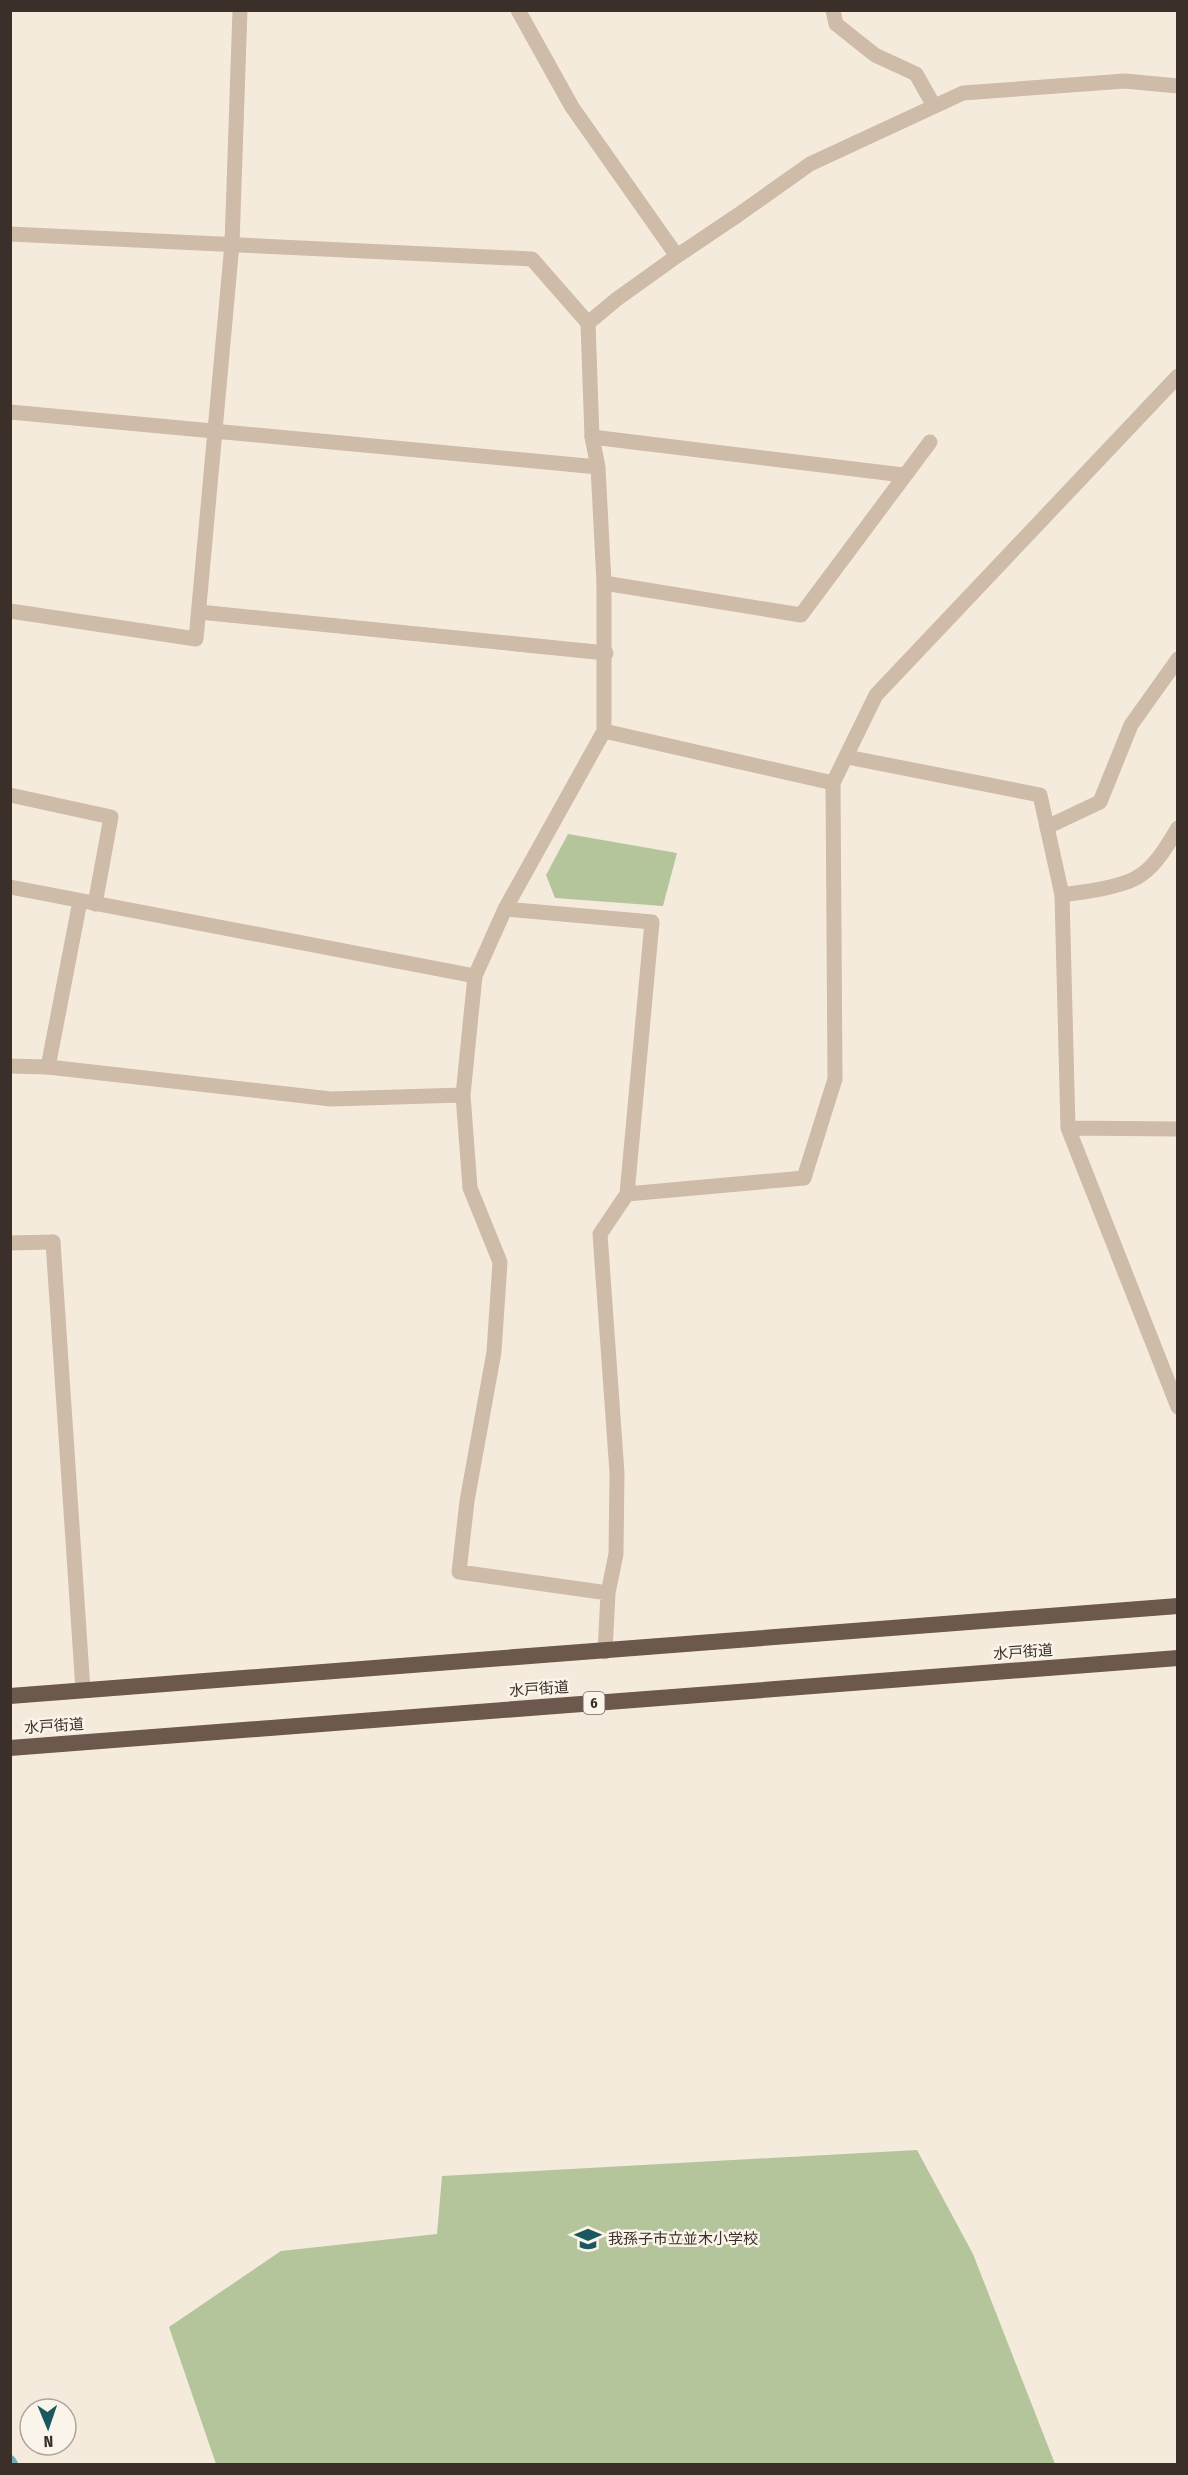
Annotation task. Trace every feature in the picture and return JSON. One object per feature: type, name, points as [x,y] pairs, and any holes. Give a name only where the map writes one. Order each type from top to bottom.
[{"type":"highway","points":[[10,1695],[605,1652],[1178,1606]]},
{"type":"highway","name":"水戸街道","points":[[10,1748],[1178,1658]]},
{"type":"street","points":[[10,611],[196,639],[232,244],[240,10]]},
{"type":"street","points":[[518,10],[572,107],[677,256]]},
{"type":"street","points":[[833,10],[836,24],[874,55],[916,74],[934,106]]},
{"type":"street","points":[[588,323],[677,256],[810,164],[963,93],[1125,81],[1178,87]]},
{"type":"street","points":[[10,234],[532,259],[588,323],[592,437],[598,467],[604,583],[606,653],[604,731],[506,909],[475,976],[463,1095],[470,1188],[500,1262],[494,1352],[467,1501],[459,1572],[608,1593]]},
{"type":"street","points":[[627,1194],[804,1178],[835,1079],[833,783],[876,695],[1178,376]]},
{"type":"street","points":[[10,412],[598,467]]},
{"type":"street","points":[[592,437],[903,475]]},
{"type":"street","points":[[604,583],[801,615],[903,475],[930,442]]},
{"type":"street","points":[[199,612],[606,653]]},
{"type":"street","points":[[1047,827],[1100,802],[1131,725],[1178,658]]},
{"type":"street","points":[[604,731],[833,783]]},
{"type":"street","points":[[847,758],[1040,795],[1062,896],[1068,1128],[1171,1373],[1178,1407]]},
{"type":"street","points":[[10,795],[111,817],[87,903],[48,1067]]},
{"type":"street","points":[[1062,896],[1096,890],[1136,878],[1164,853],[1178,828]]},
{"type":"street","points":[[10,887],[475,976]]},
{"type":"street","points":[[506,909],[652,922],[627,1194],[600,1234],[617,1473],[616,1554],[608,1593],[605,1652]]},
{"type":"street","points":[[10,1066],[48,1067],[331,1098],[463,1095]]},
{"type":"street","points":[[1068,1128],[1178,1128]]},
{"type":"street","points":[[10,1243],[53,1242],[83,1690]]},
{"type":"green space","points":[[568,834],[677,853],[663,906],[555,898],[546,875]]},
{"type":"green space","points":[[917,2150],[973,2254],[1055,2464],[216,2464],[169,2327],[281,2251],[437,2234],[442,2176]]},
{"type":"place","name":"我孫子市立並木小学校","points":[[588,2239]]}]
